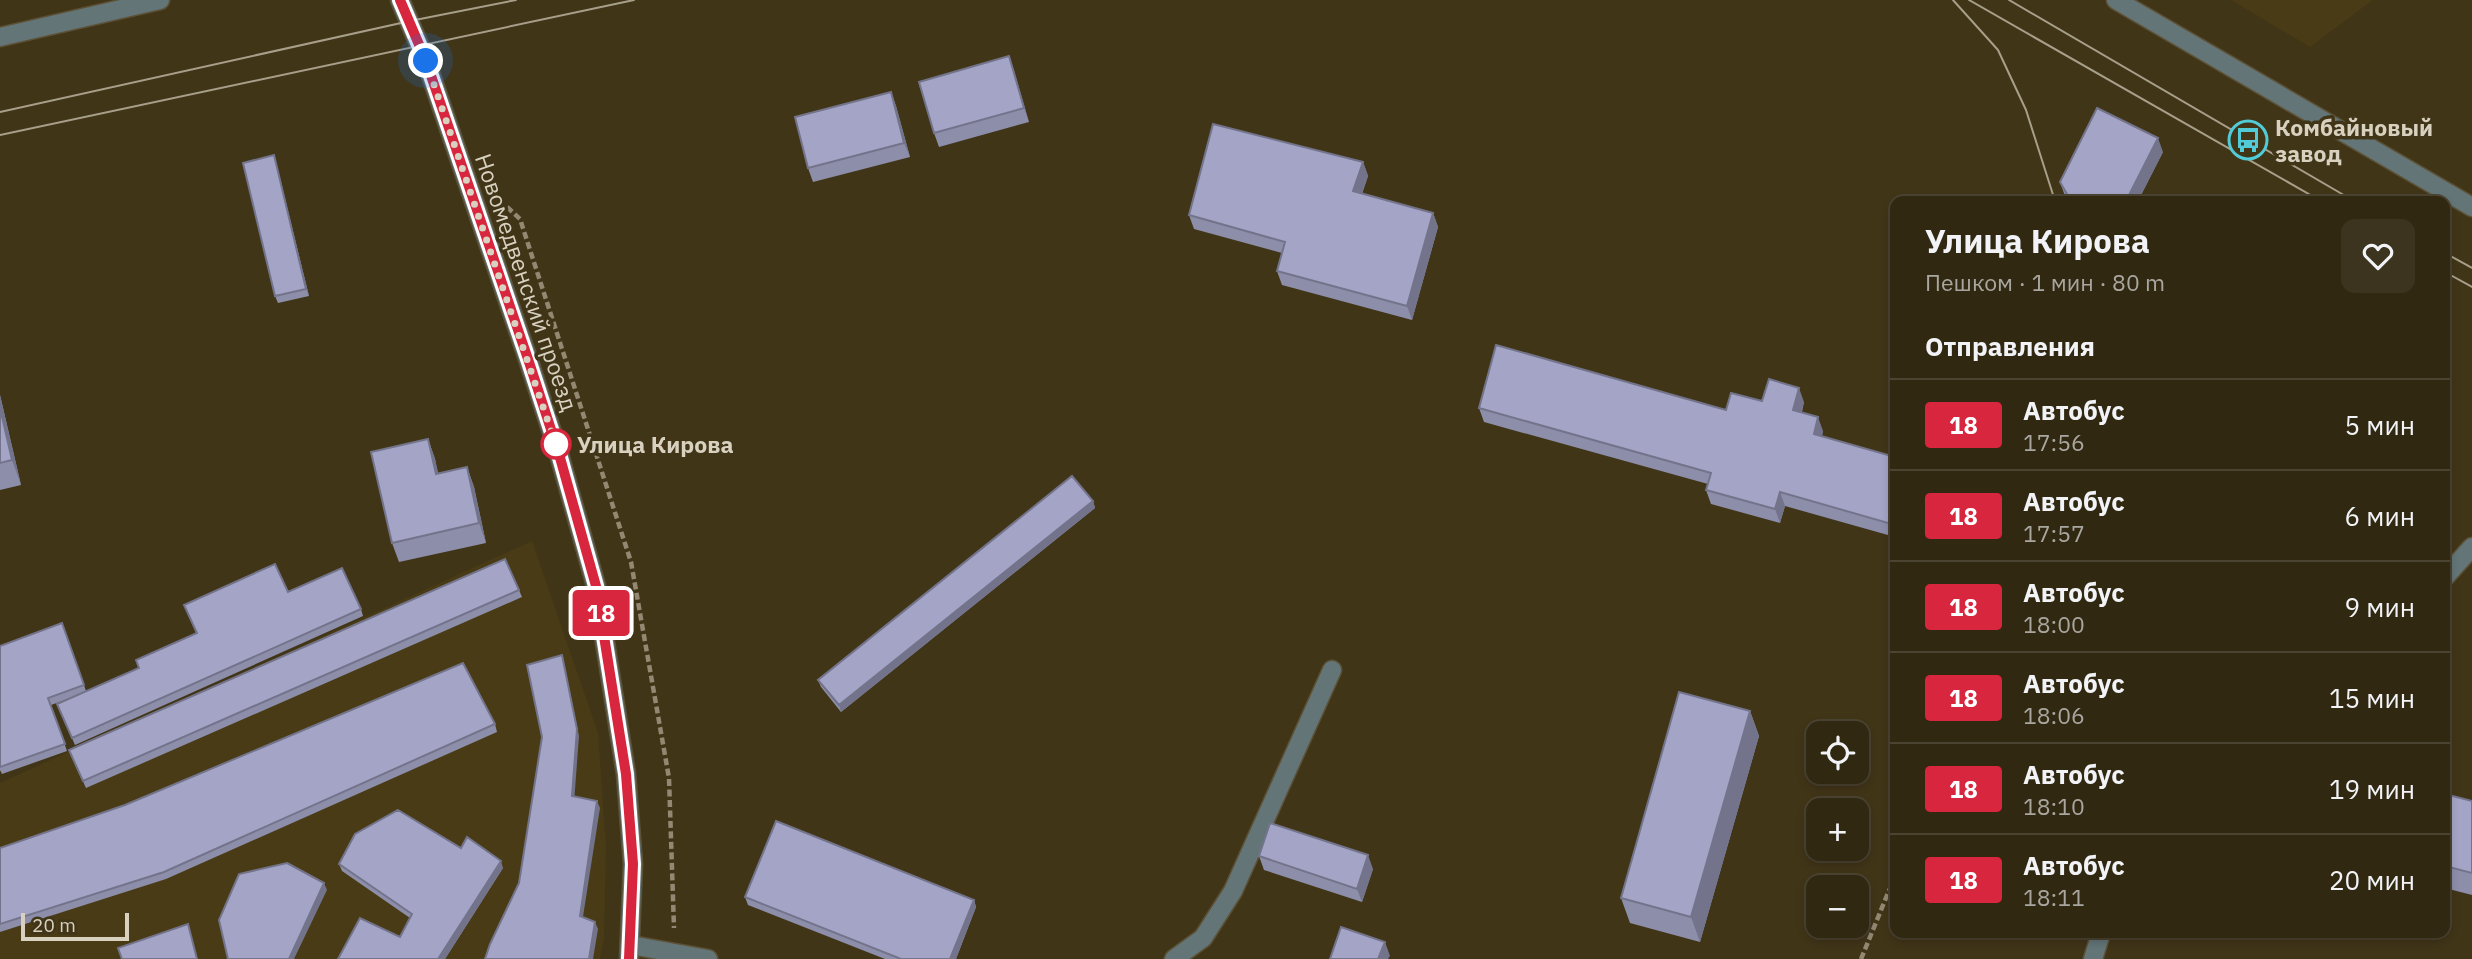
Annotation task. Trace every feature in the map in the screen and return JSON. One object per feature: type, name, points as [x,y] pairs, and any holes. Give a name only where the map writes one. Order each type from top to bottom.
[{"type":"street","points":[[0,37],[160,0]]},
{"type":"street","name":"Новомедвенский проезд","points":[[400,0],[426,61],[529,362],[559,454],[596,586],[626,774],[633,864],[630,952]]},
{"type":"street","points":[[2116,0],[2472,207]]},
{"type":"street","points":[[2450,571],[2472,547]]},
{"type":"street","points":[[1174,959],[1203,938],[1233,891],[1332,670]]},
{"type":"street","points":[[2092,959],[2099,938]]},
{"type":"street","points":[[630,952],[708,959]]},
{"type":"path","points":[[1861,959],[1890,888]]},
{"type":"shaded area","points":[[2231,0],[2373,0],[2310,47]]},
{"type":"shaded area","points":[[532,541],[598,733],[606,847],[604,939],[600,959],[0,959],[0,783]]},
{"type":"building","points":[[1009,56],[1024,108],[934,133],[919,82]]},
{"type":"building","points":[[891,92],[904,143],[808,168],[795,117]]},
{"type":"building","points":[[2097,108],[2158,138],[2129,196],[2068,196],[2060,182]]},
{"type":"building","points":[[1213,124],[1363,162],[1353,191],[1433,213],[1407,306],[1277,271],[1285,242],[1189,215]]},
{"type":"building","points":[[274,155],[306,289],[275,296],[243,163]]},
{"type":"building","points":[[1496,345],[1726,410],[1731,393],[1762,401],[1769,379],[1799,388],[1793,410],[1818,417],[1814,434],[1890,456],[1890,524],[1780,492],[1775,509],[1706,490],[1711,473],[1479,408]]},
{"type":"building","points":[[0,408],[12,460],[0,463]]},
{"type":"building","points":[[428,439],[436,474],[467,467],[479,523],[392,543],[371,452]]},
{"type":"building","points":[[1072,476],[1093,501],[839,705],[818,680]]},
{"type":"building","points":[[505,559],[519,590],[83,781],[69,750]]},
{"type":"building","points":[[275,564],[288,592],[342,568],[361,609],[72,738],[57,704],[139,668],[136,660],[197,633],[184,605]]},
{"type":"building","points":[[62,623],[84,685],[48,698],[65,744],[0,767],[0,646]]},
{"type":"building","points":[[562,655],[577,729],[572,796],[597,801],[580,916],[595,922],[589,959],[485,959],[519,883],[542,737],[527,665]]},
{"type":"building","points":[[463,663],[495,724],[164,872],[0,924],[0,848],[125,805]]},
{"type":"building","points":[[1679,692],[1750,711],[1691,917],[1621,898]]},
{"type":"building","points":[[2450,795],[2472,801],[2472,873],[2450,867]]},
{"type":"building","points":[[398,810],[461,848],[467,837],[501,861],[438,959],[338,959],[360,918],[400,937],[412,914],[339,864],[355,834]]},
{"type":"building","points":[[776,821],[974,900],[950,959],[901,959],[745,897]]},
{"type":"building","points":[[1270,823],[1368,855],[1357,889],[1259,856]]},
{"type":"building","points":[[287,863],[324,883],[289,959],[228,959],[219,920],[239,874]]},
{"type":"building","points":[[188,924],[197,959],[122,959],[118,948]]},
{"type":"building","points":[[1341,927],[1385,942],[1378,959],[1330,959]]},
{"type":"tram line","points":[[0,112],[516,0]]},
{"type":"tram line","points":[[0,135],[634,0]]},
{"type":"tram line","points":[[1953,0],[1998,50],[2026,110],[2053,196]]},
{"type":"tram line","points":[[1969,0],[2312,196]]},
{"type":"tram line","points":[[2009,0],[2345,196]]},
{"type":"tram line","points":[[2450,256],[2472,268]]},
{"type":"tram line","points":[[2450,275],[2472,287]]},
{"type":"bus line","name":"18","points":[[400,0],[426,61],[529,362],[559,454],[596,586],[626,774],[633,864],[629,959]]},
{"type":"place","name":"Комбайновый завод","points":[[2248,140]]},
{"type":"place","name":"Улица Кирова","points":[[556,444]]},
{"type":"route","points":[[426,61],[559,454],[556,444]]}]
